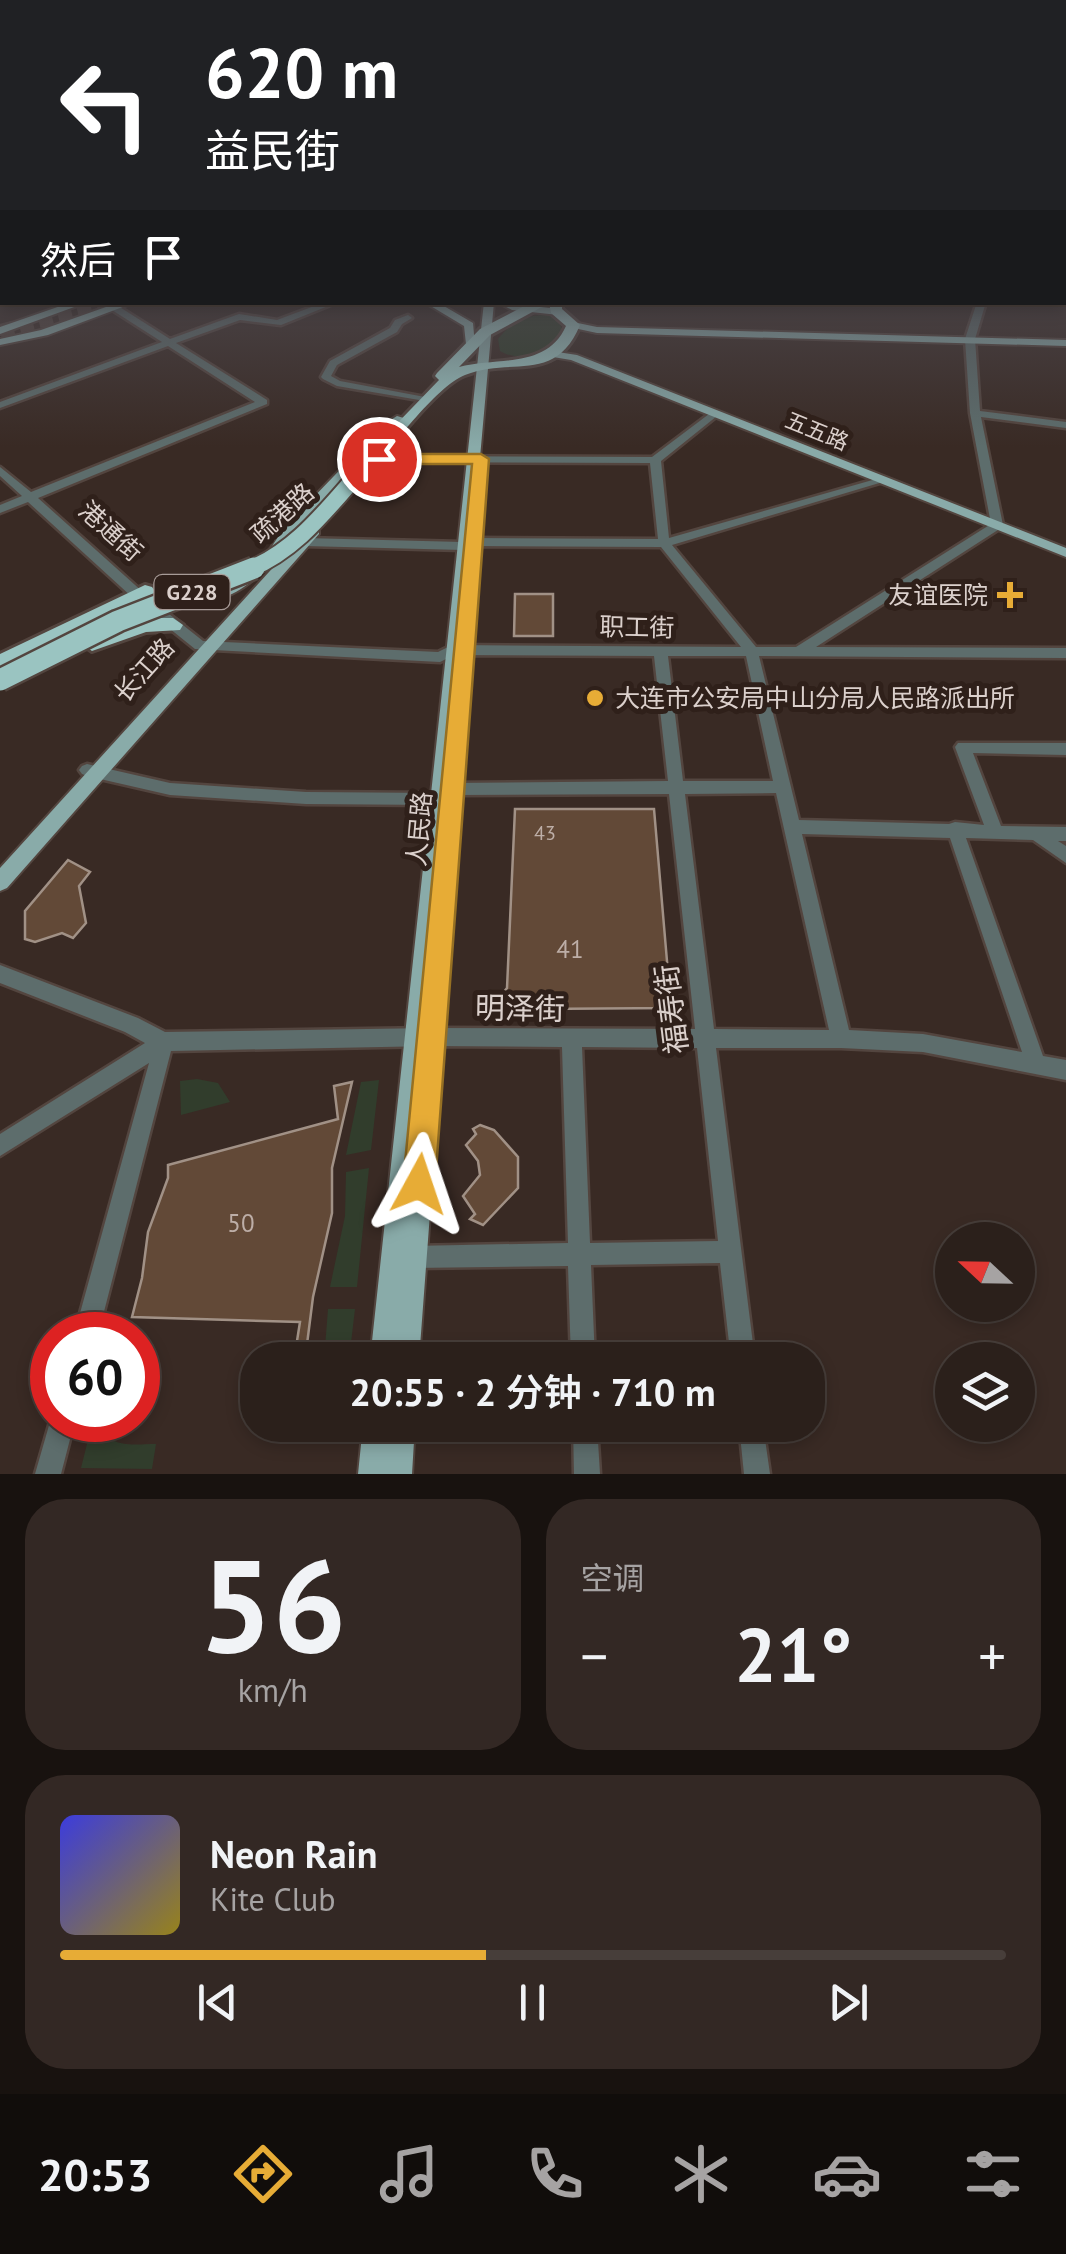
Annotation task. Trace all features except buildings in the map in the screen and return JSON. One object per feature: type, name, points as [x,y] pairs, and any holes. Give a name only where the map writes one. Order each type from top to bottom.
[{"type":"highway","name":"G228","points":[[492,314],[511,318],[530,309]]},
{"type":"highway","points":[[552,354],[570,336],[573,324],[559,309]]},
{"type":"highway","name":"长江路","points":[[405,420],[492,314]]},
{"type":"highway","name":"G228","points":[[489,370],[552,354]]},
{"type":"highway","name":"长江路","points":[[405,420],[449,378],[489,370]]},
{"type":"highway","name":"疏港路","points":[[0,672],[114,616],[276,550],[299,532],[405,420]]},
{"type":"highway","name":"疏港路","points":[[0,680],[118,621],[266,563],[305,533],[357,471]]},
{"type":"highway","points":[[0,662],[143,593]]},
{"type":"highway","points":[[0,691],[104,638],[144,625],[173,625]]},
{"type":"main road","points":[[0,335],[52,309]]},
{"type":"main road","points":[[0,335],[66,309]]},
{"type":"main road","points":[[0,335],[97,309]]},
{"type":"main road","points":[[447,309],[466,316],[521,309]]},
{"type":"main road","points":[[457,309],[466,316],[472,330],[471,344]]},
{"type":"main road","name":"人民路","points":[[386,1342],[424,1038],[457,650],[492,314]]},
{"type":"main road","points":[[573,324],[597,330],[1066,342]]},
{"type":"main road","points":[[573,358],[570,350],[584,334],[597,330]]},
{"type":"main road","name":"五五路","points":[[552,354],[573,358],[1066,554]]},
{"type":"main road","points":[[205,644],[379,459],[405,420]]},
{"type":"main road","name":"长江路","points":[[0,882],[251,591],[272,555],[374,441],[405,420]]},
{"type":"main road","points":[[143,593],[190,600],[224,592],[272,555]]},
{"type":"main road","name":"长江路","points":[[0,865],[92,772]]},
{"type":"main road","name":"人民路","points":[[406,1342],[424,1038]]},
{"type":"main road","points":[[373,1474],[376,1442]]},
{"type":"main road","points":[[397,1474],[399,1442]]},
{"type":"street","points":[[0,509],[263,402],[117,309]]},
{"type":"street","points":[[0,405],[238,318],[278,323],[316,309]]},
{"type":"street","points":[[801,650],[997,525],[975,414],[970,340],[980,309]]},
{"type":"street","points":[[408,318],[398,322],[394,330],[333,362],[326,377],[337,383],[420,399]]},
{"type":"street","points":[[379,459],[655,460],[713,414]]},
{"type":"street","points":[[975,414],[1066,424]]},
{"type":"street","points":[[655,460],[664,543],[752,650],[841,1039]]},
{"type":"street","name":"港通街","points":[[0,461],[33,495],[205,644]]},
{"type":"street","name":"港通街","points":[[0,470],[33,495]]},
{"type":"street","points":[[304,542],[664,543],[880,481]]},
{"type":"street","name":"港通街","points":[[143,593],[173,625],[205,644]]},
{"type":"street","name":"职工街","points":[[205,644],[440,657],[457,650],[1066,654]]},
{"type":"street","name":"福寿街","points":[[660,650],[741,1342]]},
{"type":"street","points":[[995,832],[963,747],[1066,749]]},
{"type":"street","points":[[92,772],[170,789],[306,798],[783,787]]},
{"type":"street","points":[[792,827],[1066,834]]},
{"type":"street","points":[[955,829],[1036,1062]]},
{"type":"street","points":[[1039,834],[1066,856]]},
{"type":"street","points":[[0,974],[164,1042]]},
{"type":"street","name":"明泽街","points":[[164,1042],[841,1039],[924,1043],[1066,1070]]},
{"type":"street","points":[[572,1040],[582,1342]]},
{"type":"street","points":[[0,1146],[164,1042]]},
{"type":"street","points":[[92,1312],[164,1042]]},
{"type":"street","points":[[412,1257],[730,1252]]},
{"type":"street","points":[[48,1474],[57,1442]]},
{"type":"street","points":[[586,1442],[587,1474]]},
{"type":"street","points":[[753,1442],[757,1474]]},
{"type":"green space","points":[[525,318],[557,318],[562,329],[544,350],[527,356],[500,351],[498,339],[508,328]]},
{"type":"green space","points":[[379,1080],[371,1150],[346,1155],[361,1082]]},
{"type":"green space","points":[[180,1081],[218,1083],[230,1102],[181,1115]]},
{"type":"green space","points":[[369,1168],[357,1287],[330,1287],[345,1216],[346,1172]]},
{"type":"green space","points":[[328,1309],[355,1309],[351,1342],[325,1342]]},
{"type":"green space","points":[[88,1442],[156,1444],[152,1469],[81,1468]]},
{"type":"tunnel","points":[[0,331],[89,309]]},
{"type":"place","name":"友谊医院","points":[[1010,595]]},
{"type":"place","name":"大连市公安局中山分局人民路派出所","points":[[595,698]]},
{"type":"route","points":[[379,459],[481,459],[419,1184]]}]
